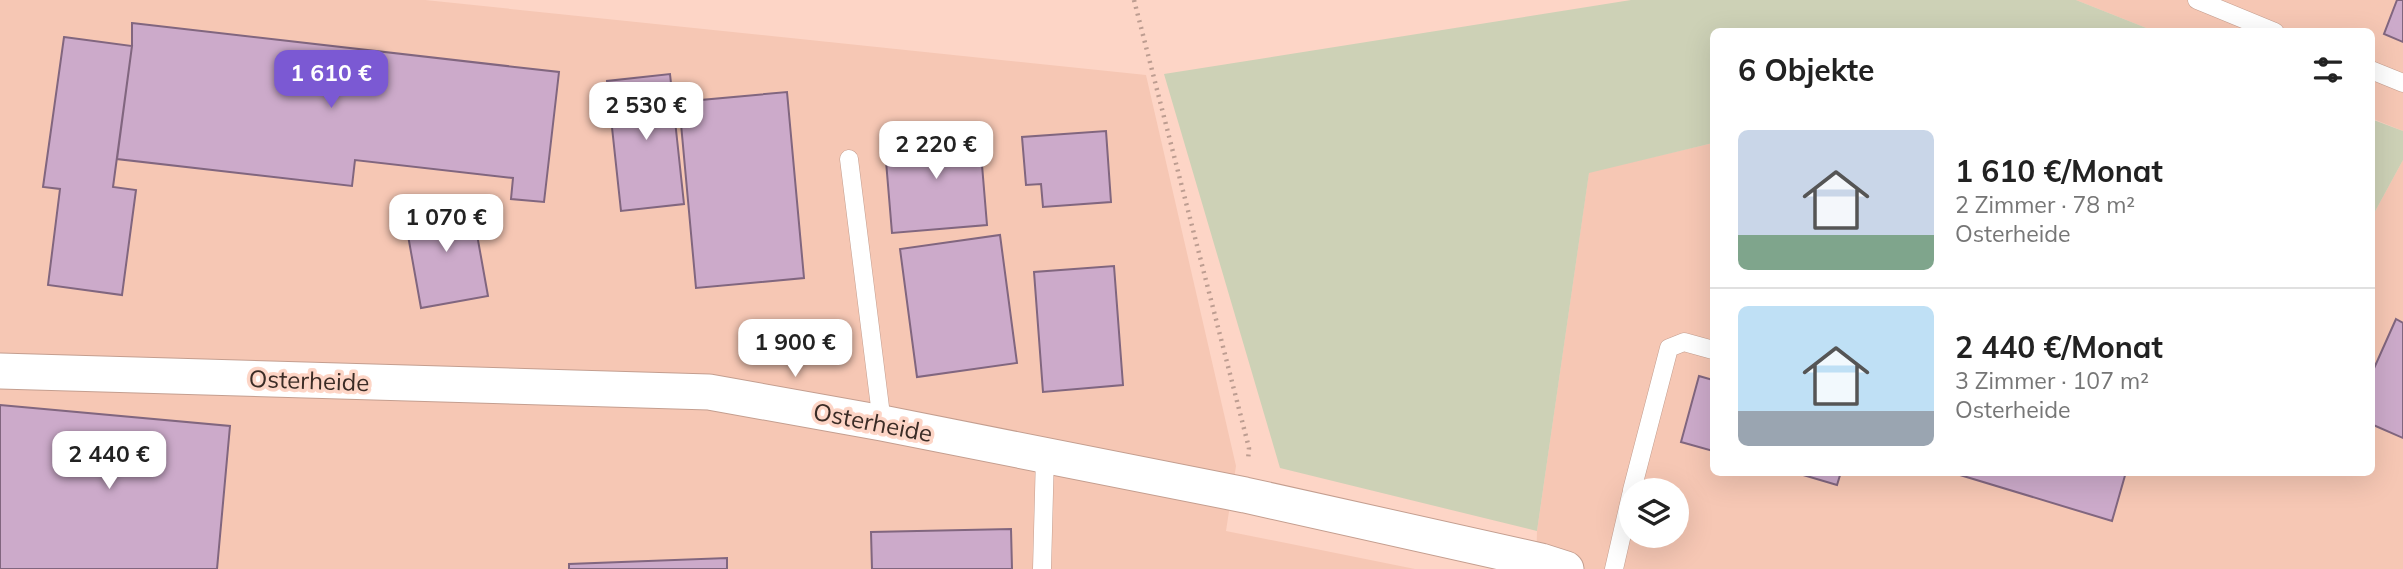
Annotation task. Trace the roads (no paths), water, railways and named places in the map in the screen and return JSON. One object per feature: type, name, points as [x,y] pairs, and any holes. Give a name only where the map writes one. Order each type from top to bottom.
[{"type":"street","name":"Osterheide","points":[[0,371],[709,392],[882,423],[1245,495],[1541,561],[1566,569]]},
{"type":"lane","points":[[2197,0],[2265,28]]},
{"type":"lane","points":[[2375,72],[2403,83]]},
{"type":"lane","points":[[849,159],[882,423]]},
{"type":"lane","points":[[1635,478],[1669,348],[1684,342],[1710,349]]},
{"type":"lane","points":[[1042,569],[1045,455]]},
{"type":"lane","points":[[1614,569],[1619,547]]}]
